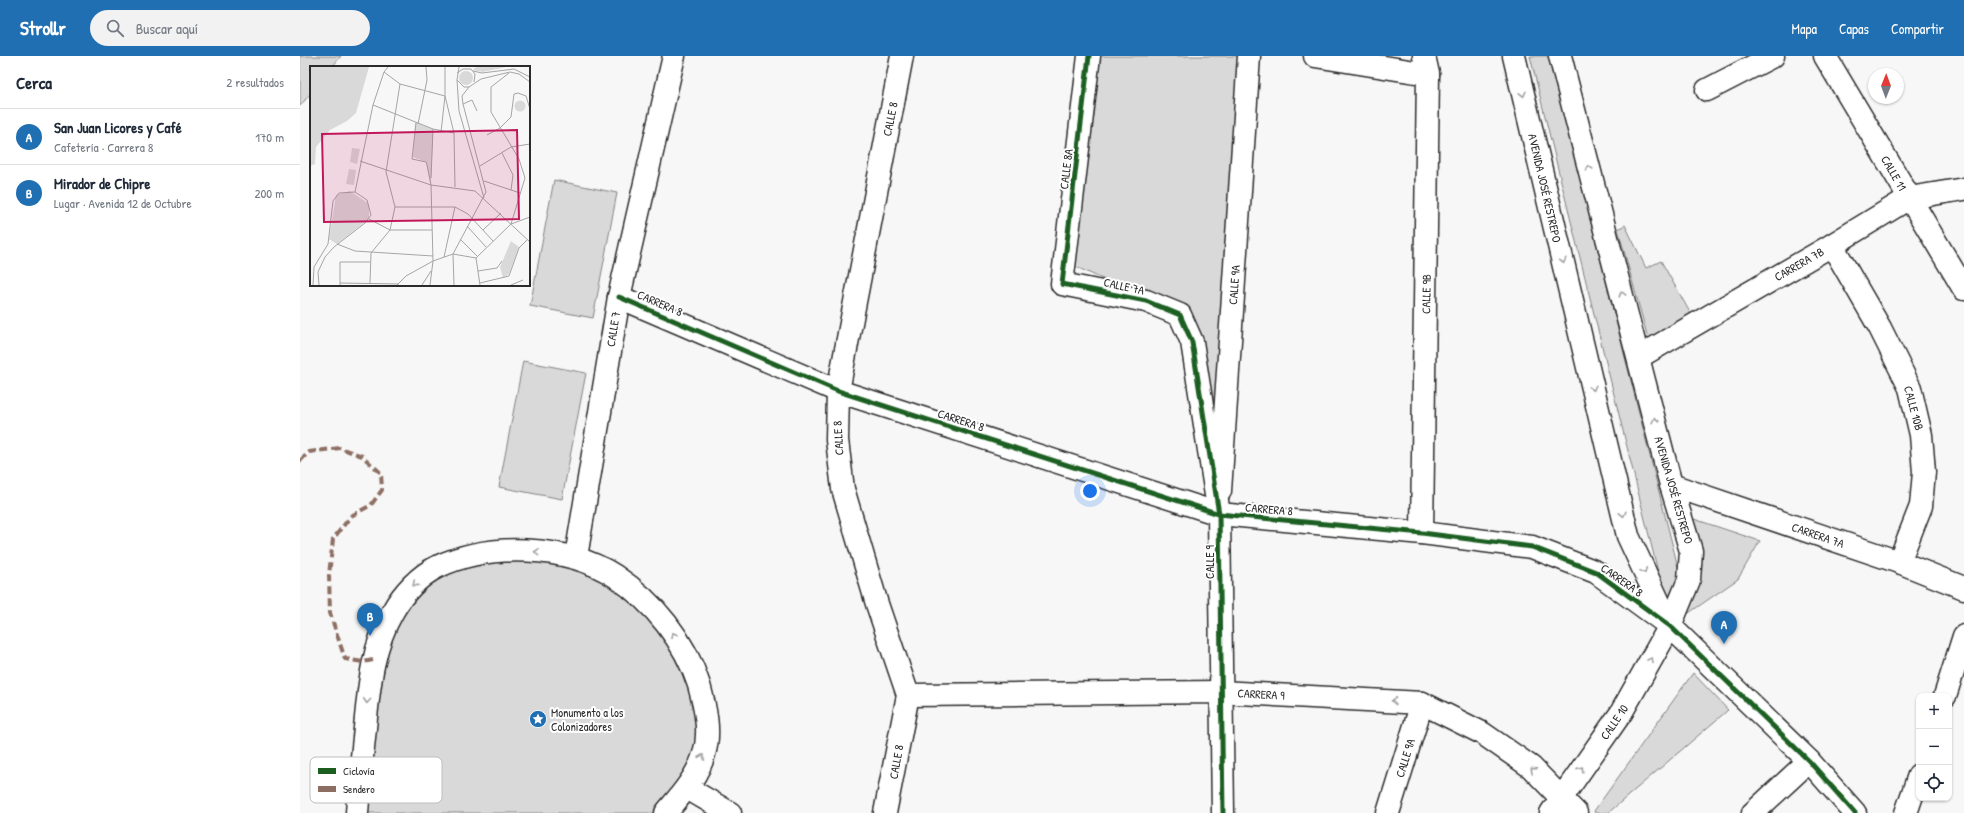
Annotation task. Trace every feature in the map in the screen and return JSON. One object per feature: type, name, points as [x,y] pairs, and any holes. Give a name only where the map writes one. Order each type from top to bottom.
[{"type":"street","name":"CALLE 7","points":[[576,557],[619,296],[674,56]]},
{"type":"street","name":"CALLE 8","points":[[885,813],[908,695],[877,604],[843,489],[837,440],[838,391],[902,56]]},
{"type":"street","name":"CALLE 8A","points":[[1062,284],[1089,56]]},
{"type":"street","name":"CALLE 9A","points":[[1218,514],[1249,56]]},
{"type":"street","points":[[1316,56],[1426,65]]},
{"type":"street","name":"AVENIDA JOSÉ RESTREPO","points":[[1514,56],[1628,536],[1670,626]]},
{"type":"street","name":"AVENIDA JOSÉ RESTREPO","points":[[1560,56],[1671,485],[1691,551],[1690,580],[1670,626]]},
{"type":"street","points":[[1707,90],[1773,56]]},
{"type":"street","name":"CALLE 11","points":[[1825,56],[1964,289]]},
{"type":"street","name":"CALLE 9B","points":[[1422,533],[1426,65]]},
{"type":"street","name":"CARRERA 7B","points":[[1639,357],[1832,245],[1909,198],[1964,189]]},
{"type":"street","name":"CALLE 10B","points":[[1832,245],[1880,328],[1910,388],[1921,435],[1924,472],[1921,506],[1899,562]]},
{"type":"street","name":"CALLE 7A","points":[[1062,284],[1146,301],[1180,315]]},
{"type":"street","name":"CARRERA 8","points":[[619,296],[838,391],[1218,514],[1422,533],[1532,547],[1596,572],[1670,626],[1810,761],[1855,813]]},
{"type":"street","name":"CALLE 9","points":[[1180,315],[1192,342],[1218,514],[1223,813]]},
{"type":"street","name":"CARRERA 7A","points":[[1671,485],[1899,562],[1964,588]]},
{"type":"street","points":[[362,757],[373,660],[381,636],[394,610],[411,586],[436,568],[468,556],[495,551],[528,551],[576,557],[614,576],[643,598],[671,629],[693,667],[702,698],[708,732],[704,755],[687,788],[666,813]]},
{"type":"street","name":"CALLE 10","points":[[1557,805],[1622,713],[1670,626]]},
{"type":"street","points":[[1945,693],[1964,636]]},
{"type":"street","name":"CARRERA 9","points":[[908,695],[1220,692],[1422,703],[1482,734],[1531,767],[1557,805],[1576,813]]},
{"type":"street","name":"CALLE 9A","points":[[1388,813],[1422,703]]},
{"type":"street","points":[[1753,813],[1810,761]]},
{"type":"street","points":[[1906,813],[1916,783]]},
{"type":"street","points":[[687,788],[730,813]]},
{"type":"street","points":[[357,813],[358,803]]},
{"type":"shaded area","points":[[300,56],[341,56],[333,66],[310,66],[310,94],[300,106]]},
{"type":"shaded area","points":[[1085,56],[1249,56],[1219,514],[1183,312],[1162,306],[1074,266]]},
{"type":"shaded area","points":[[1530,56],[1549,56],[1684,591],[1691,518],[1760,541],[1738,579],[1670,626],[1665,600]]},
{"type":"shaded area","points":[[554,180],[617,193],[593,318],[530,306]]},
{"type":"shaded area","points":[[1625,225],[1646,268],[1661,261],[1692,316],[1649,342],[1618,229]]},
{"type":"shaded area","points":[[523,361],[586,373],[562,499],[499,487]]},
{"type":"shaded area","name":"Monumento a los Colonizadores","points":[[468,556],[576,557],[671,629],[708,732],[666,813],[357,813],[359,803],[442,803],[442,757],[367,757],[394,610]]},
{"type":"shaded area","points":[[1693,673],[1728,710],[1608,813],[1595,813],[1594,811]]},
{"type":"marked path","points":[[300,461],[309,452],[340,448],[362,456],[381,473],[382,490],[371,505],[351,516],[333,539],[329,575],[330,613],[345,659],[363,662],[373,660]]},
{"type":"cycle path","points":[[1089,56],[1062,284],[1146,301],[1180,315],[1192,342],[1219,514],[1223,813]]},
{"type":"cycle path","points":[[619,297],[838,391],[1219,514],[1422,533],[1532,547],[1596,572],[1670,626],[1809,761],[1855,813]]},
{"type":"place","name":"Mirador de Chipre","points":[[370,636]]},
{"type":"place","name":"San Juan Licores y Café","points":[[1724,644]]},
{"type":"place","name":"Monumento a los Colonizadores","points":[[538,719]]}]
